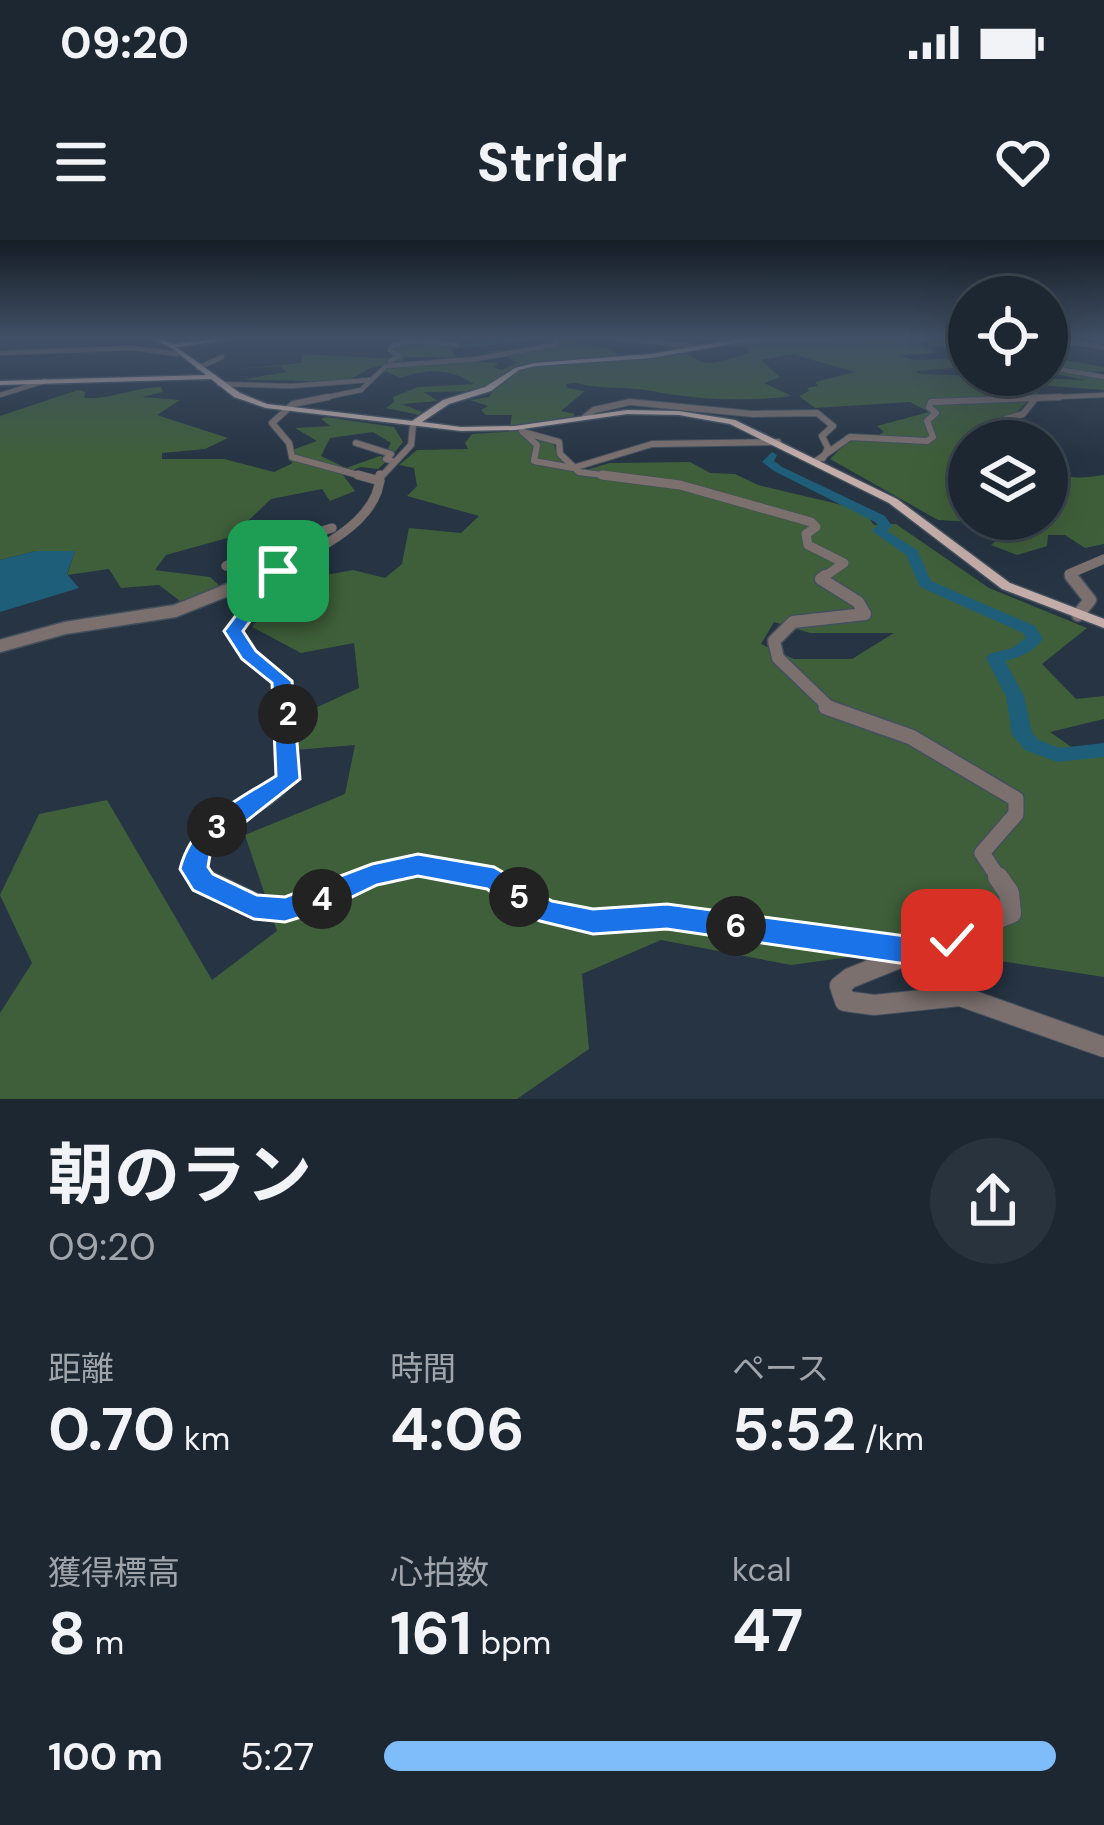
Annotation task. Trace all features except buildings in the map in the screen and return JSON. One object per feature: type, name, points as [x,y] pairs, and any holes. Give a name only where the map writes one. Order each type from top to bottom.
[{"type":"main road","points":[[212,378],[246,400],[413,424],[519,430],[627,412],[679,413],[732,422],[820,460],[918,518],[1006,586],[1104,624]]},
{"type":"main road","points":[[413,424],[446,402],[506,378]]},
{"type":"main road","points":[[0,382],[215,380]]},
{"type":"street","points":[[215,380],[238,387],[370,380]]},
{"type":"street","points":[[370,380],[361,390],[288,408],[272,423],[289,443],[292,457],[380,481]]},
{"type":"street","points":[[0,395],[46,381]]},
{"type":"street","points":[[238,387],[247,394],[246,400]]},
{"type":"street","points":[[820,460],[850,437],[927,441],[933,437],[927,421],[936,413],[927,404],[931,402],[1104,395]]},
{"type":"street","points":[[1006,419],[1023,414],[1035,399]]},
{"type":"street","points":[[585,417],[625,402],[752,414],[817,413],[833,426],[822,436],[828,448],[820,460]]},
{"type":"street","points":[[0,646],[68,626],[198,606],[274,567],[366,513],[380,492],[380,474],[411,445],[413,424]]},
{"type":"street","points":[[519,430],[537,445],[534,461],[680,485],[811,522],[816,527],[806,534],[808,545],[844,563],[821,579],[858,602],[866,614],[793,622],[774,641],[778,658],[828,710],[911,736],[1016,799],[1019,807],[1014,820],[986,843],[982,853],[1009,893],[1012,913],[994,926],[913,951],[850,978],[840,986],[844,1001],[874,1005],[960,996],[1104,1047]]},
{"type":"street","points":[[519,430],[560,442],[560,454],[572,470]]},
{"type":"street","points":[[572,470],[647,445],[733,447],[778,442]]},
{"type":"street","points":[[356,443],[391,454],[386,459],[393,462]]},
{"type":"street","points":[[226,566],[366,513]]},
{"type":"street","points":[[1078,615],[1090,600],[1070,574],[1104,559]]},
{"type":"street","points":[[274,567],[276,579],[233,631],[249,655],[282,681],[291,769],[282,786],[224,821],[199,845],[194,869],[203,882],[254,907],[285,910],[372,875],[418,865],[494,879],[550,913],[593,922],[667,917],[913,951]]},
{"type":"green space","points":[[353,378],[345,380],[245,379]]},
{"type":"green space","points":[[465,378],[777,378],[764,383],[792,396],[722,399],[566,384],[585,391],[561,411],[575,414],[572,417],[510,426],[512,415],[486,415],[481,410],[488,406],[470,400],[489,397],[493,391],[424,392],[438,401],[402,404],[424,413],[419,415],[386,408],[393,397],[418,387],[474,384]]},
{"type":"green space","points":[[831,378],[948,378],[948,396],[1040,398],[1029,399],[1014,416],[948,420],[948,521],[938,520],[830,459],[851,438],[872,439],[884,432],[877,426],[929,412],[910,402],[815,408],[799,396],[818,386],[815,382]]},
{"type":"green space","points":[[1104,378],[1104,390],[1068,387],[1068,379]]},
{"type":"green space","points":[[161,387],[163,392],[142,397],[180,400],[157,415],[228,438],[205,449],[162,453],[162,459],[224,459],[274,472],[293,463],[288,459],[292,450],[317,441],[295,428],[330,426],[321,419],[326,417],[394,427],[403,442],[395,452],[387,450],[391,443],[373,432],[330,438],[321,456],[346,468],[380,456],[389,459],[378,469],[360,467],[343,475],[355,491],[330,501],[322,489],[271,499],[231,537],[166,555],[155,570],[210,577],[222,588],[180,601],[159,585],[121,588],[109,569],[67,575],[75,551],[36,551],[0,560],[0,416],[78,390],[85,392],[84,398],[95,398]]},
{"type":"green space","points":[[516,431],[552,439],[559,459],[582,471],[610,463],[690,462],[710,473],[735,474],[758,485],[863,510],[874,525],[896,524],[989,588],[1087,628],[1042,664],[1076,699],[1104,696],[1104,719],[1050,732],[1084,756],[1104,751],[1104,977],[916,948],[791,965],[661,940],[582,974],[589,1049],[517,1099],[0,1099],[0,1013],[32,963],[0,895],[39,814],[107,800],[212,980],[277,931],[245,835],[345,794],[355,745],[295,750],[300,715],[359,688],[354,643],[301,653],[252,627],[270,605],[311,607],[328,593],[293,581],[353,570],[385,578],[402,564],[409,528],[461,533],[479,516],[407,496],[417,486],[414,468],[399,465],[417,450],[468,449],[465,443],[472,434]],"holes":[[[774,622],[810,633],[894,633],[852,659],[794,659],[761,644]]]},
{"type":"green space","points":[[1104,475],[1104,544],[1085,548],[1068,537],[1068,476]]},
{"type":"green space","points":[[997,540],[1048,540],[1047,546],[1017,555],[991,545]]},
{"type":"water","points":[[36,551],[75,551],[67,574],[79,588],[0,612],[0,560]]},
{"type":"waterway","points":[[772,455],[768,462],[778,469],[880,519],[885,526],[879,531],[912,553],[925,584],[1029,630],[1035,639],[1018,652],[995,658],[1015,696],[1022,735],[1032,745],[1057,755],[1104,750]]},
{"type":"route","points":[[278,571],[233,631],[249,655],[282,681],[291,769],[282,786],[224,821],[199,845],[194,869],[203,882],[254,907],[285,910],[372,875],[418,865],[494,879],[550,913],[593,922],[667,917],[896,945],[913,951],[952,940]]}]
